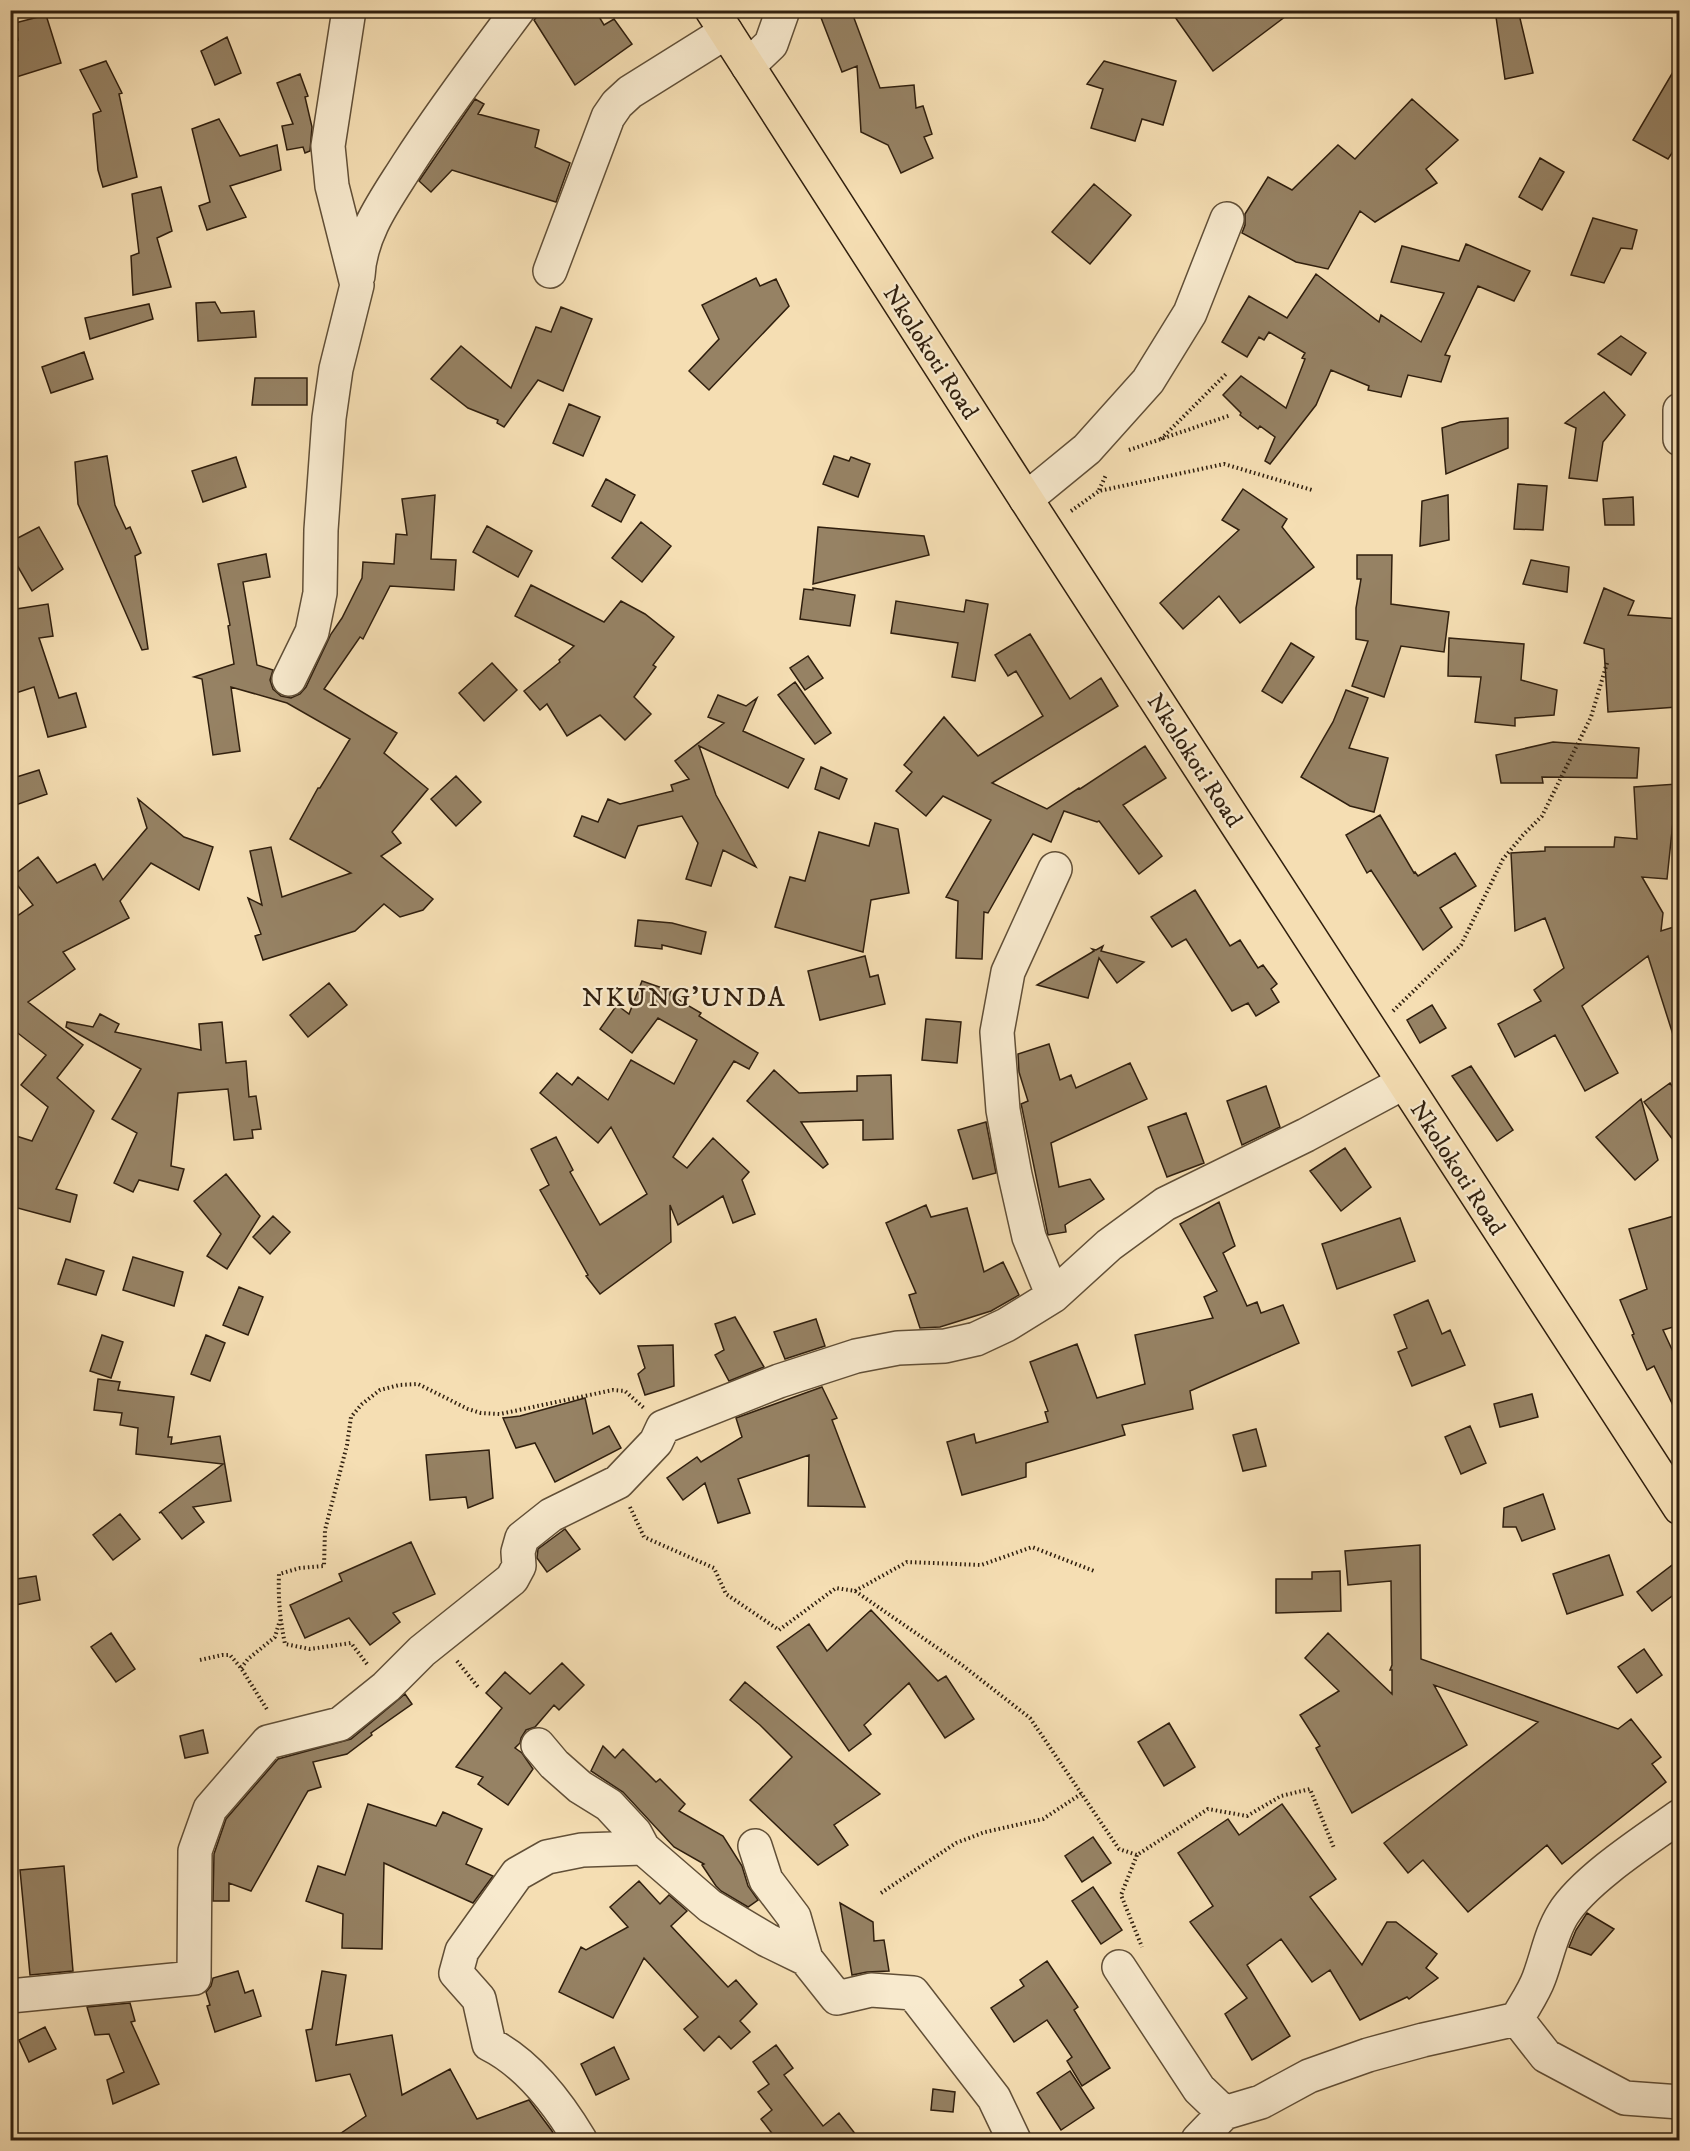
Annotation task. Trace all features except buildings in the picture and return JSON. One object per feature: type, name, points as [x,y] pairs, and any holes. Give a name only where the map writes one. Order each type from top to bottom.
[{"type":"main road","name":"Nkolokoti Road","points":[[719,21],[1403,1083],[1680,1508]]},
{"type":"street","points":[[349,10],[328,146],[332,186],[357,285]]},
{"type":"street","points":[[289,679],[312,632],[320,592],[321,530],[329,418],[336,369],[357,285],[365,237],[377,213],[434,124],[518,10]]},
{"type":"street","points":[[748,66],[771,44],[783,10]]},
{"type":"street","points":[[550,271],[609,117],[617,104],[719,21]]},
{"type":"street","points":[[1026,499],[1088,450],[1148,381],[1190,313],[1227,219]]},
{"type":"street","points":[[1680,410],[1680,439]]},
{"type":"street","points":[[1053,1296],[1029,1238],[1015,1175],[1003,1110],[997,1032],[1008,972],[1055,869]]},
{"type":"street","points":[[10,1996],[194,1978],[195,1851],[210,1809],[268,1742],[340,1724],[386,1687],[423,1651],[512,1579],[519,1566],[518,1552],[522,1538],[551,1515],[618,1482],[656,1442],[663,1427],[779,1381],[856,1356],[898,1348],[945,1346],[976,1339],[1006,1325],[1053,1296],[1110,1245],[1165,1204],[1306,1135],[1403,1083]]},
{"type":"street","points":[[538,1745],[554,1764],[580,1787],[609,1806],[635,1833],[643,1848],[711,1906],[767,1940],[806,1959]]},
{"type":"street","points":[[1198,2140],[1224,2113],[1262,2102],[1309,2076],[1368,2055],[1517,2019],[1538,1981],[1554,1932],[1564,1912],[1584,1889],[1680,1816]]},
{"type":"street","points":[[755,1846],[766,1880],[794,1917],[806,1959],[837,1998],[871,1990],[914,1992],[994,2098],[1014,2140]]},
{"type":"street","points":[[580,2140],[570,2123],[539,2083],[507,2053],[489,2044],[479,1999],[456,1973],[462,1951],[517,1874],[547,1857],[582,1850],[643,1848]]},
{"type":"street","points":[[1119,1967],[1185,2087],[1224,2113]]},
{"type":"street","points":[[1517,2019],[1546,2056],[1625,2098],[1680,2102]]},
{"type":"path","points":[[1160,439],[1227,373]]},
{"type":"path","points":[[1124,452],[1231,415]]},
{"type":"path","points":[[1046,530],[1099,490],[1224,464],[1312,490]]},
{"type":"path","points":[[1099,490],[1107,472]]},
{"type":"path","points":[[1371,1033],[1461,945],[1503,859],[1522,835],[1542,816],[1591,717],[1607,663]]},
{"type":"path","points":[[386,1687],[351,1643],[310,1649],[285,1644],[280,1619],[279,1574],[300,1568],[324,1566],[325,1530],[347,1445],[351,1417],[362,1404],[381,1390],[399,1385],[418,1384],[468,1409],[481,1413],[500,1414],[613,1390],[625,1391],[663,1427]]},
{"type":"path","points":[[618,1482],[644,1537],[714,1568],[726,1594],[779,1630],[836,1588],[855,1591],[962,1665],[1029,1718],[1119,1849],[1137,1856]]},
{"type":"path","points":[[855,1591],[907,1562],[981,1565],[1032,1547],[1094,1571]]},
{"type":"path","points":[[242,1668],[248,1659],[275,1637],[280,1619]]},
{"type":"path","points":[[200,1660],[230,1655],[242,1668],[284,1737]]},
{"type":"path","points":[[10,1703],[15,1766],[10,1788]]},
{"type":"path","points":[[1119,1967],[1143,1946],[1121,1895],[1137,1856],[1208,1809],[1246,1816],[1281,1796],[1310,1789],[1334,1848]]},
{"type":"path","points":[[881,1893],[956,1843],[985,1832],[1043,1819],[1082,1794]]},
{"type":"district","name":"NKUNG'UNDA","points":[[684,997]]}]
